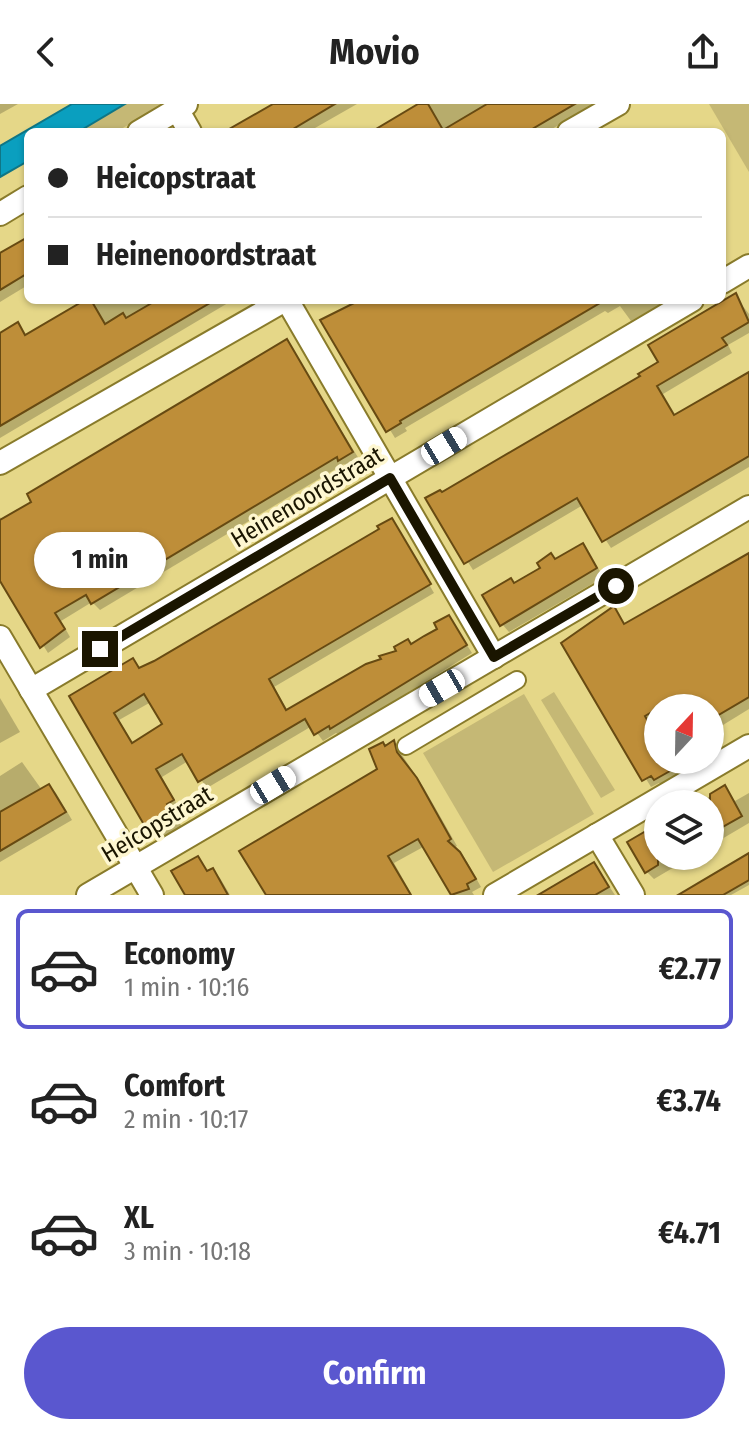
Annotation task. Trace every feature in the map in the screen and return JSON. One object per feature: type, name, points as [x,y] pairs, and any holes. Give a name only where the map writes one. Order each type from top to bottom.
[{"type":"street","points":[[576,128],[618,104]]},
{"type":"street","points":[[146,128],[181,107],[189,128]]},
{"type":"street","points":[[0,214],[24,199]]},
{"type":"street","points":[[0,463],[279,304]]},
{"type":"street","points":[[288,304],[494,657]]},
{"type":"street","name":"Heinenoordstraat","points":[[31,690],[685,304]]},
{"type":"street","name":"Heicopstraat","points":[[88,895],[749,507]]},
{"type":"street","points":[[0,637],[152,895]]},
{"type":"street","points":[[406,746],[517,680]]},
{"type":"street","points":[[495,895],[749,746]]},
{"type":"street","points":[[597,835],[633,895]]},
{"type":"shaded area","points":[[125,104],[164,104],[123,128],[85,128]]},
{"type":"shaded area","points":[[709,104],[749,104],[749,172],[726,128]]},
{"type":"shaded area","points":[[554,692],[615,790],[601,798],[541,700]]},
{"type":"shaded area","points":[[524,694],[594,814],[493,872],[423,753]]},
{"type":"water","points":[[72,104],[125,104],[85,128],[31,128]]},
{"type":"water","points":[[24,132],[24,163],[0,177],[0,146]]},
{"type":"building","points":[[273,104],[335,104],[295,128],[231,128]]},
{"type":"building","points":[[418,104],[428,104],[442,128],[378,128]]},
{"type":"building","points":[[487,104],[575,104],[534,128],[446,128]]},
{"type":"building","points":[[24,239],[24,275],[0,290],[0,253]]},
{"type":"building","points":[[736,293],[749,322],[722,338],[727,345],[657,386],[674,415],[749,372],[749,456],[602,542],[577,498],[464,564],[425,498],[440,490],[442,492],[640,376],[638,374],[658,362],[648,345],[717,304],[726,304],[726,299]]},
{"type":"building","points":[[78,304],[93,304],[105,324],[123,313],[126,318],[150,304],[208,304],[0,426],[0,333],[18,322],[25,335]]},
{"type":"building","points":[[352,304],[598,304],[386,432],[320,320]]},
{"type":"building","points":[[287,339],[353,452],[338,461],[337,457],[91,604],[86,595],[55,613],[65,629],[40,648],[0,581],[0,520],[31,502],[27,494]]},
{"type":"building","points":[[392,518],[431,584],[269,679],[286,710],[366,664],[381,659],[379,656],[396,651],[394,647],[408,639],[411,644],[437,629],[434,623],[449,615],[467,645],[330,729],[329,726],[314,735],[305,719],[198,782],[182,754],[156,769],[174,800],[167,804],[177,820],[150,835],[69,696],[133,658],[139,668],[154,661],[379,529],[377,526]],"holes":[[[144,694],[162,724],[132,743],[114,713]]]},
{"type":"building","points":[[583,543],[597,568],[500,626],[482,595],[511,578],[514,583],[540,568],[537,563],[551,553],[555,559]]},
{"type":"building","points":[[749,553],[749,697],[724,712],[724,694],[644,694],[644,774],[665,774],[654,780],[651,776],[642,781],[561,643],[614,606],[624,624]]},
{"type":"building","points":[[394,740],[397,752],[417,778],[451,839],[448,841],[460,852],[476,879],[467,884],[469,889],[451,895],[418,839],[388,856],[411,895],[266,895],[239,851],[377,769],[369,749],[383,742],[385,746]]},
{"type":"building","points":[[49,784],[66,812],[0,851],[0,812]]},
{"type":"building","points":[[725,785],[742,816],[724,826],[724,790],[717,790]]},
{"type":"building","points":[[644,832],[644,870],[650,870],[645,873],[627,842]]},
{"type":"building","points":[[749,853],[749,880],[723,895],[678,895],[724,870]]},
{"type":"building","points":[[198,856],[207,871],[213,868],[228,895],[185,895],[171,871]]},
{"type":"building","points":[[594,862],[609,887],[595,895],[538,895]]},
{"type":"route","points":[[100,649],[390,478],[494,657],[616,586]]}]
